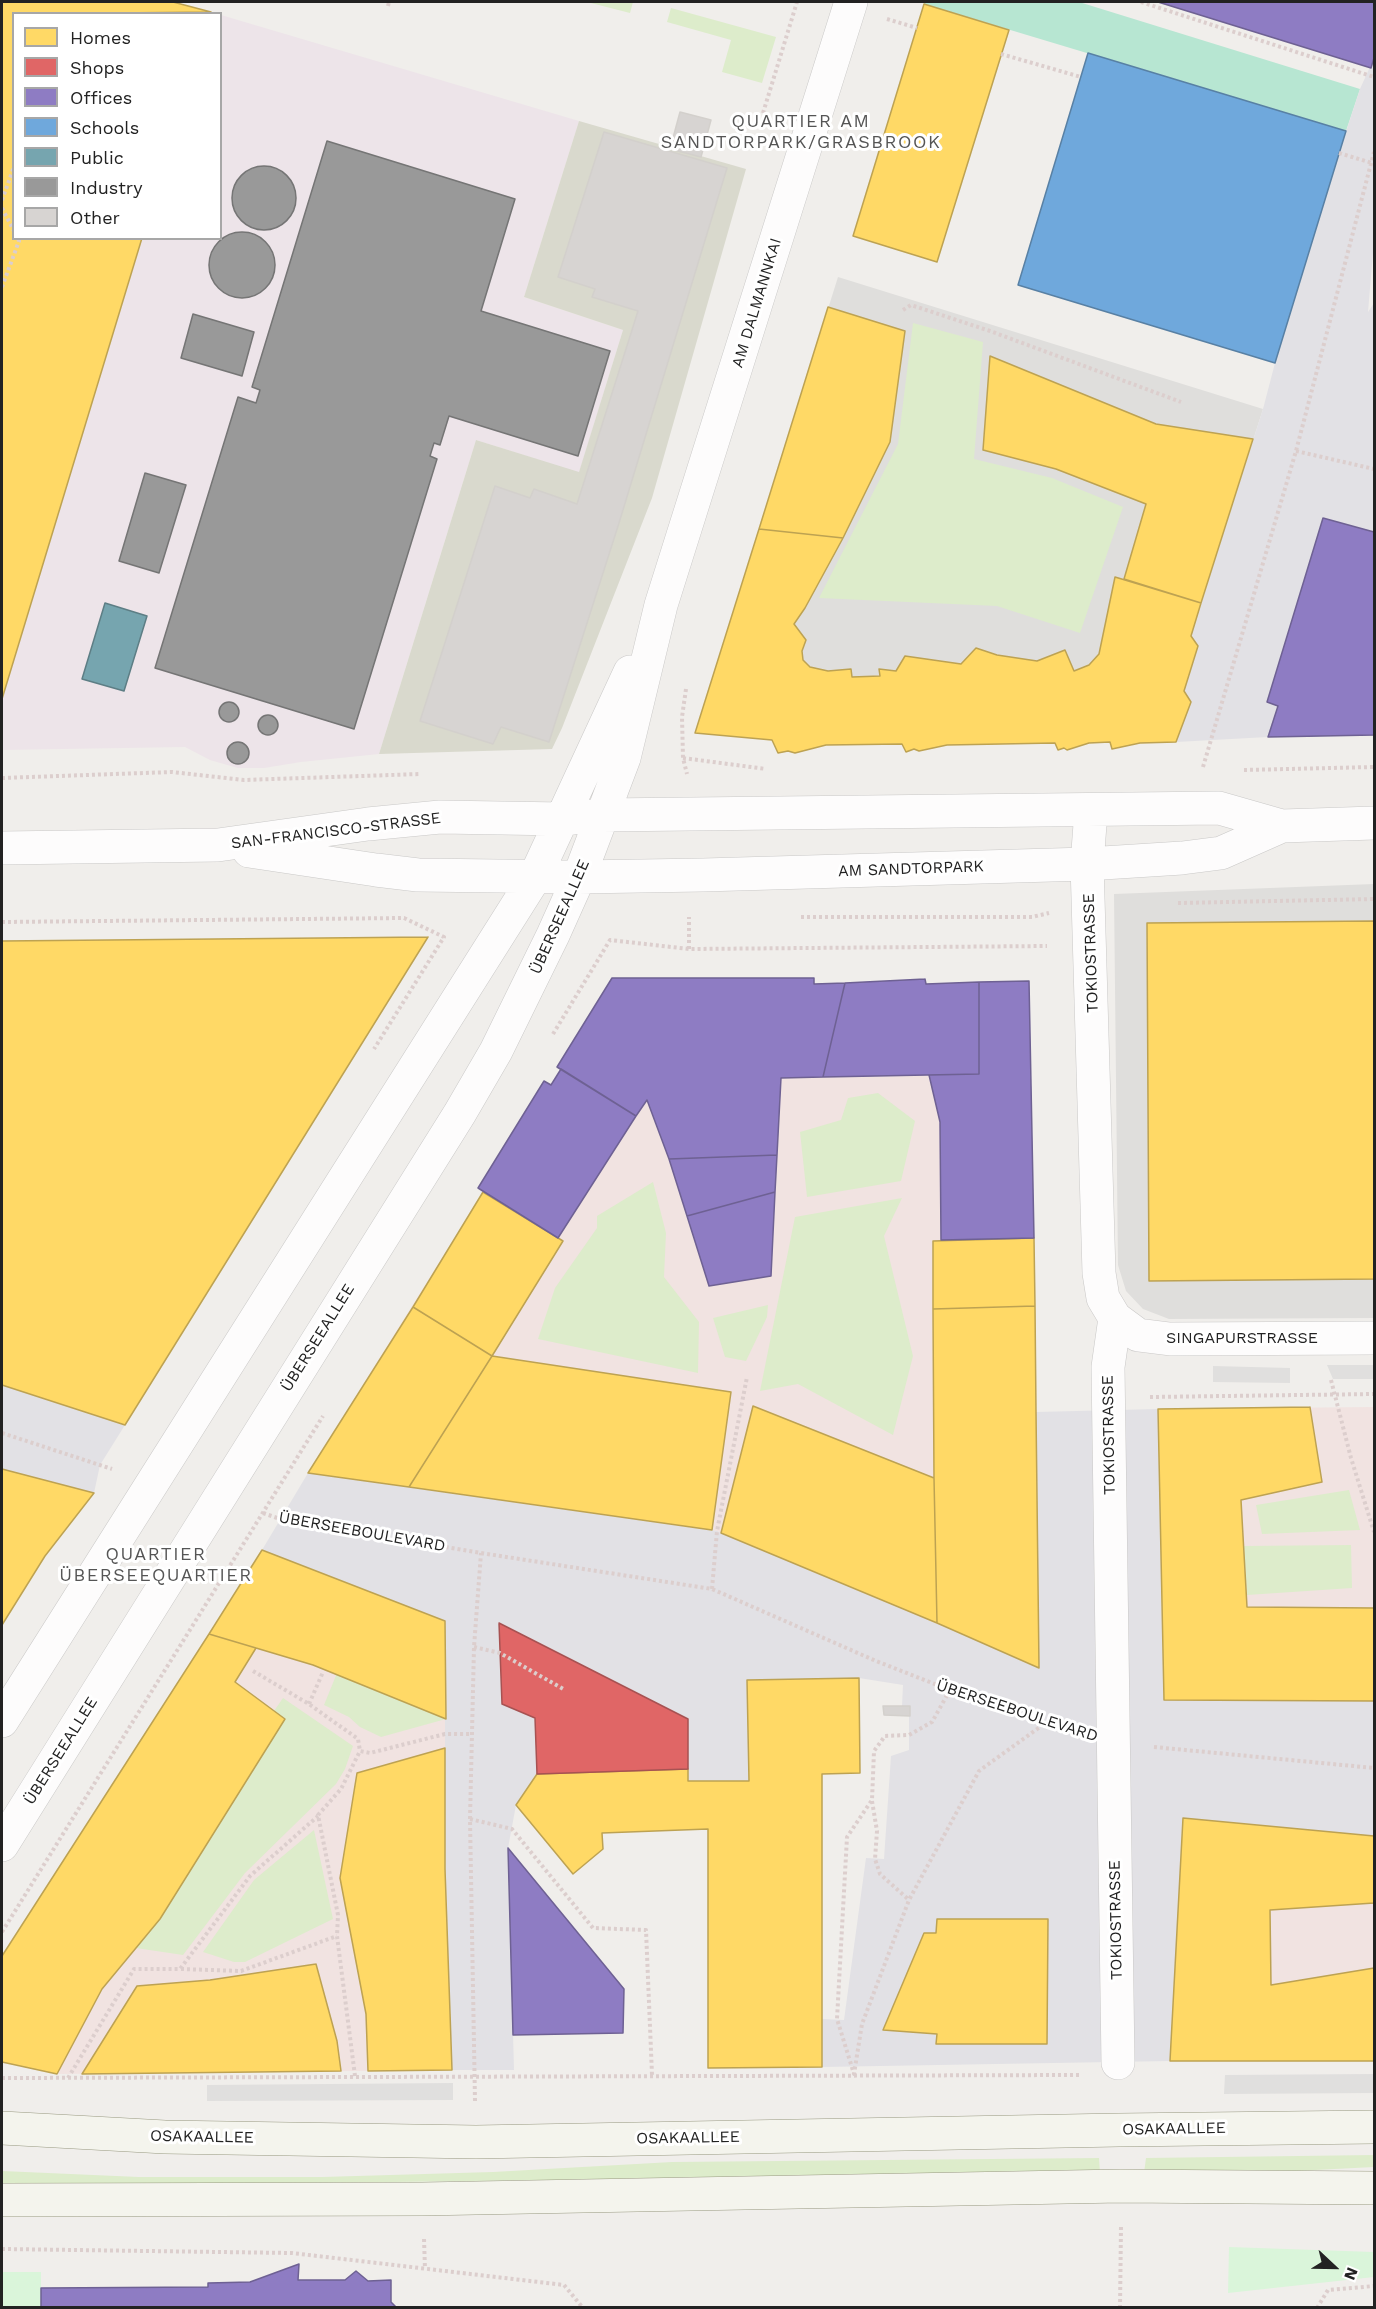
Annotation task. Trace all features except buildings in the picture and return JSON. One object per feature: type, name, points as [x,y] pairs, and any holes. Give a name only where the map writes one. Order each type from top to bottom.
[{"type":"main road","name":"OSAKAALLEE","points":[[2,2128],[165,2137],[476,2142],[1374,2127]]},
{"type":"main road","points":[[2,2200],[410,2199],[1121,2186],[1374,2188]]},
{"type":"street","name":"AM DALMANNKAI","points":[[603,815],[624,758],[662,605],[850,2]]},
{"type":"street","name":"AM DALMANNKAI","points":[[562,819],[662,605]]},
{"type":"street","name":"AM SANDTORPARK","points":[[562,819],[603,815],[1219,808],[1282,826],[1374,823]]},
{"type":"street","name":"TOKIOSTRASSE","points":[[1091,811],[1088,864],[1099,1273],[1103,1298],[1115,1318],[1108,1367],[1112,1742],[1105,2069]]},
{"type":"street","name":"ÜBERSEEALLEE","points":[[2,1845],[460,1113],[496,1051],[553,935],[579,878],[603,815]]},
{"type":"street","name":"SAN-FRANCISCO-STRASSE","points":[[2,848],[218,845],[368,824],[440,817],[562,819]]},
{"type":"street","points":[[2,1721],[535,877],[562,819]]},
{"type":"street","name":"AM SANDTORPARK","points":[[535,877],[579,878],[1088,864],[1182,858],[1221,853],[1282,826]]},
{"type":"street","name":"SAN-FRANCISCO-STRASSE","points":[[218,845],[408,874],[535,877]]},
{"type":"street","name":"SINGAPURSTRASSE","points":[[1115,1318],[1138,1335],[1170,1339],[1374,1338]]},
{"type":"path","points":[[763,113],[797,2]]},
{"type":"path","points":[[1141,2],[1374,77]]},
{"type":"path","points":[[886,19],[916,28]]},
{"type":"path","points":[[1001,54],[1081,77]]},
{"type":"path","points":[[1184,809],[1202,770],[1296,451],[1374,152]]},
{"type":"path","points":[[1339,153],[1372,163]]},
{"type":"path","points":[[2,200],[12,172]]},
{"type":"path","points":[[2,208],[12,227]]},
{"type":"path","points":[[2,287],[19,240]]},
{"type":"path","points":[[903,310],[911,305],[990,331],[1181,402]]},
{"type":"path","points":[[1296,451],[1374,469]]},
{"type":"path","points":[[683,758],[778,771]]},
{"type":"path","points":[[2,778],[172,772],[244,780],[432,774]]},
{"type":"path","points":[[1173,903],[1374,899]]},
{"type":"path","points":[[600,939],[688,949],[1056,946],[1090,905]]},
{"type":"path","points":[[2,922],[404,918],[444,937]]},
{"type":"path","points":[[549,1042],[610,940]]},
{"type":"path","points":[[712,1589],[717,1531],[747,1377]]},
{"type":"path","points":[[1109,1398],[1374,1394]]},
{"type":"path","points":[[1337,1407],[1374,1532]]},
{"type":"path","points":[[2,1932],[324,1414]]},
{"type":"path","points":[[2,1433],[100,1465]]},
{"type":"path","name":"ÜBERSEEBOULEVARD","points":[[254,1511],[280,1519],[712,1589],[876,1661],[950,1690],[1045,1723],[1112,1742],[1374,1768]]},
{"type":"path","points":[[474,2076],[471,1734],[474,1647],[481,1553]]},
{"type":"path","points":[[474,1647],[500,1653],[565,1690]]},
{"type":"path","points":[[180,1969],[250,1876],[318,1815],[341,1789],[360,1751],[358,1739],[309,1704],[253,1671]]},
{"type":"path","points":[[309,1704],[323,1672]]},
{"type":"path","points":[[909,1900],[880,1874],[875,1859],[877,1831],[872,1800],[873,1751],[885,1736],[909,1735],[932,1722],[950,1690]]},
{"type":"path","points":[[854,2074],[861,2025],[909,1900],[979,1771],[1045,1723]]},
{"type":"path","points":[[360,1751],[370,1753],[445,1734],[471,1734]]},
{"type":"path","points":[[854,2074],[837,2019],[847,1837],[872,1800]]},
{"type":"path","points":[[318,1815],[338,1915],[337,1936],[355,2076]]},
{"type":"path","points":[[470,1819],[512,1829],[593,1928],[646,1930],[652,2075]]},
{"type":"path","points":[[68,2078],[134,1969],[241,1971],[337,1936]]},
{"type":"path","points":[[2,2078],[854,2074],[1105,2069]]},
{"type":"path","points":[[1120,2243],[1120,2307]]},
{"type":"path","points":[[2,2249],[292,2253],[564,2285],[583,2307]]},
{"type":"path","points":[[1317,2307],[1328,2290],[1374,2286]]},
{"type":"shaded area","points":[[222,15],[579,121],[524,297],[623,330],[579,473],[476,440],[379,754],[264,768],[238,768],[210,760],[185,747],[2,750],[2,699],[142,240],[222,240]]},
{"type":"shaded area","points":[[1374,58],[1374,241],[1368,312],[1374,303],[1374,532],[1323,518],[1267,702],[1278,706],[1268,737],[1176,742],[1191,702],[1184,691],[1198,646],[1191,636],[1263,409],[1339,153],[1360,89]]},
{"type":"shaded area","points":[[579,121],[746,169],[652,498],[552,749],[379,754],[476,440],[579,472],[623,330],[524,297]]},
{"type":"shaded area","points":[[838,277],[1263,409],[1201,603],[1191,702],[1176,742],[1140,743],[1112,749],[1110,742],[1089,743],[1067,750],[1064,748],[1058,750],[1054,743],[947,745],[906,752],[902,744],[826,745],[795,753],[788,751],[778,753],[772,740],[695,733]]},
{"type":"shaded area","points":[[1374,884],[1374,1318],[1169,1319],[1143,1309],[1126,1291],[1118,1265],[1114,894]]},
{"type":"shaded area","points":[[612,978],[814,978],[815,984],[925,979],[926,984],[1029,981],[1039,1668],[717,1531],[308,1473],[483,1192],[478,1188],[544,1081],[551,1085],[561,1070],[557,1067]]},
{"type":"shaded area","points":[[1327,1365],[1374,1365],[1374,1379],[1333,1379]]},
{"type":"shaded area","points":[[1213,1366],[1290,1368],[1290,1383],[1213,1382]]},
{"type":"shaded area","points":[[2,1385],[125,1425],[100,1465],[94,1493],[2,1469]]},
{"type":"shaded area","points":[[1374,1407],[1374,1701],[1164,1700],[1158,1409]]},
{"type":"shaded area","points":[[1158,1409],[1164,1700],[1374,1701],[1374,1836],[1184,1818],[1170,2061],[822,2067],[822,2019],[844,2020],[866,1858],[884,1859],[891,1756],[909,1750],[909,1716],[884,1715],[883,1706],[902,1706],[903,1685],[859,1678],[747,1680],[749,1781],[688,1781],[687,1719],[499,1623],[502,1704],[535,1718],[537,1774],[516,1805],[508,1848],[514,2070],[452,2070],[445,1869],[445,1622],[262,1550],[308,1473],[717,1531],[1039,1667],[1036,1412]],"holes":[[[937,1919],[1048,1919],[1047,2044],[937,2044],[937,2034],[883,2030],[924,1934],[936,1933]]]},
{"type":"shaded area","points":[[262,1550],[445,1621],[445,1869],[452,2070],[57,2074],[2,2062],[2,1956]]},
{"type":"shaded area","points":[[1183,1818],[1374,1836],[1374,2061],[1170,2061]]},
{"type":"shaded area","points":[[1374,2074],[1374,2093],[1224,2094],[1225,2075]]},
{"type":"shaded area","points":[[453,2083],[453,2100],[207,2101],[207,2085]]},
{"type":"green space","points":[[587,2],[633,2],[630,13]]},
{"type":"green space","points":[[924,2],[1079,2],[1360,89],[1346,131],[924,4]]},
{"type":"green space","points":[[671,8],[776,37],[762,83],[722,72],[731,40],[667,22]]},
{"type":"green space","points":[[913,323],[983,342],[974,459],[1052,478],[1123,507],[1080,633],[997,606],[819,598],[898,444]]},
{"type":"green space","points":[[878,1093],[915,1121],[901,1181],[807,1197],[800,1132],[841,1120],[848,1098]]},
{"type":"green space","points":[[653,1182],[666,1233],[664,1277],[699,1322],[698,1373],[538,1339],[555,1288],[597,1228],[597,1216]]},
{"type":"green space","points":[[902,1198],[884,1236],[913,1356],[893,1435],[798,1384],[760,1391],[795,1217]]},
{"type":"green space","points":[[768,1305],[767,1317],[746,1361],[725,1357],[713,1318]]},
{"type":"green space","points":[[1349,1490],[1360,1530],[1262,1534],[1256,1505]]},
{"type":"green space","points":[[1351,1545],[1352,1588],[1247,1595],[1244,1546]]},
{"type":"green space","points":[[337,1673],[446,1719],[381,1737],[324,1705]]},
{"type":"green space","points":[[283,1698],[353,1746],[345,1769],[336,1784],[245,1873],[183,1955],[136,1948],[160,1919],[284,1719],[274,1711]]},
{"type":"green space","points":[[314,1830],[333,1919],[245,1962],[234,1962],[203,1952],[254,1880]]},
{"type":"green space","points":[[1374,2155],[1374,2167],[1276,2172],[1144,2173],[1146,2158]]},
{"type":"green space","points":[[1099,2158],[1100,2173],[2,2187],[2,2171],[139,2177],[322,2177],[493,2172],[672,2162]]},
{"type":"green space","points":[[1229,2247],[1374,2252],[1374,2277],[1228,2293]]},
{"type":"green space","points":[[2,2272],[41,2272],[41,2307],[2,2308]]},
{"type":"district","name":"QUARTIER AM SANDTORPARK/GRASBROOK","points":[[801,132]]},
{"type":"district","name":"QUARTIER ÜBERSEEQUARTIER","points":[[156,1565]]}]
